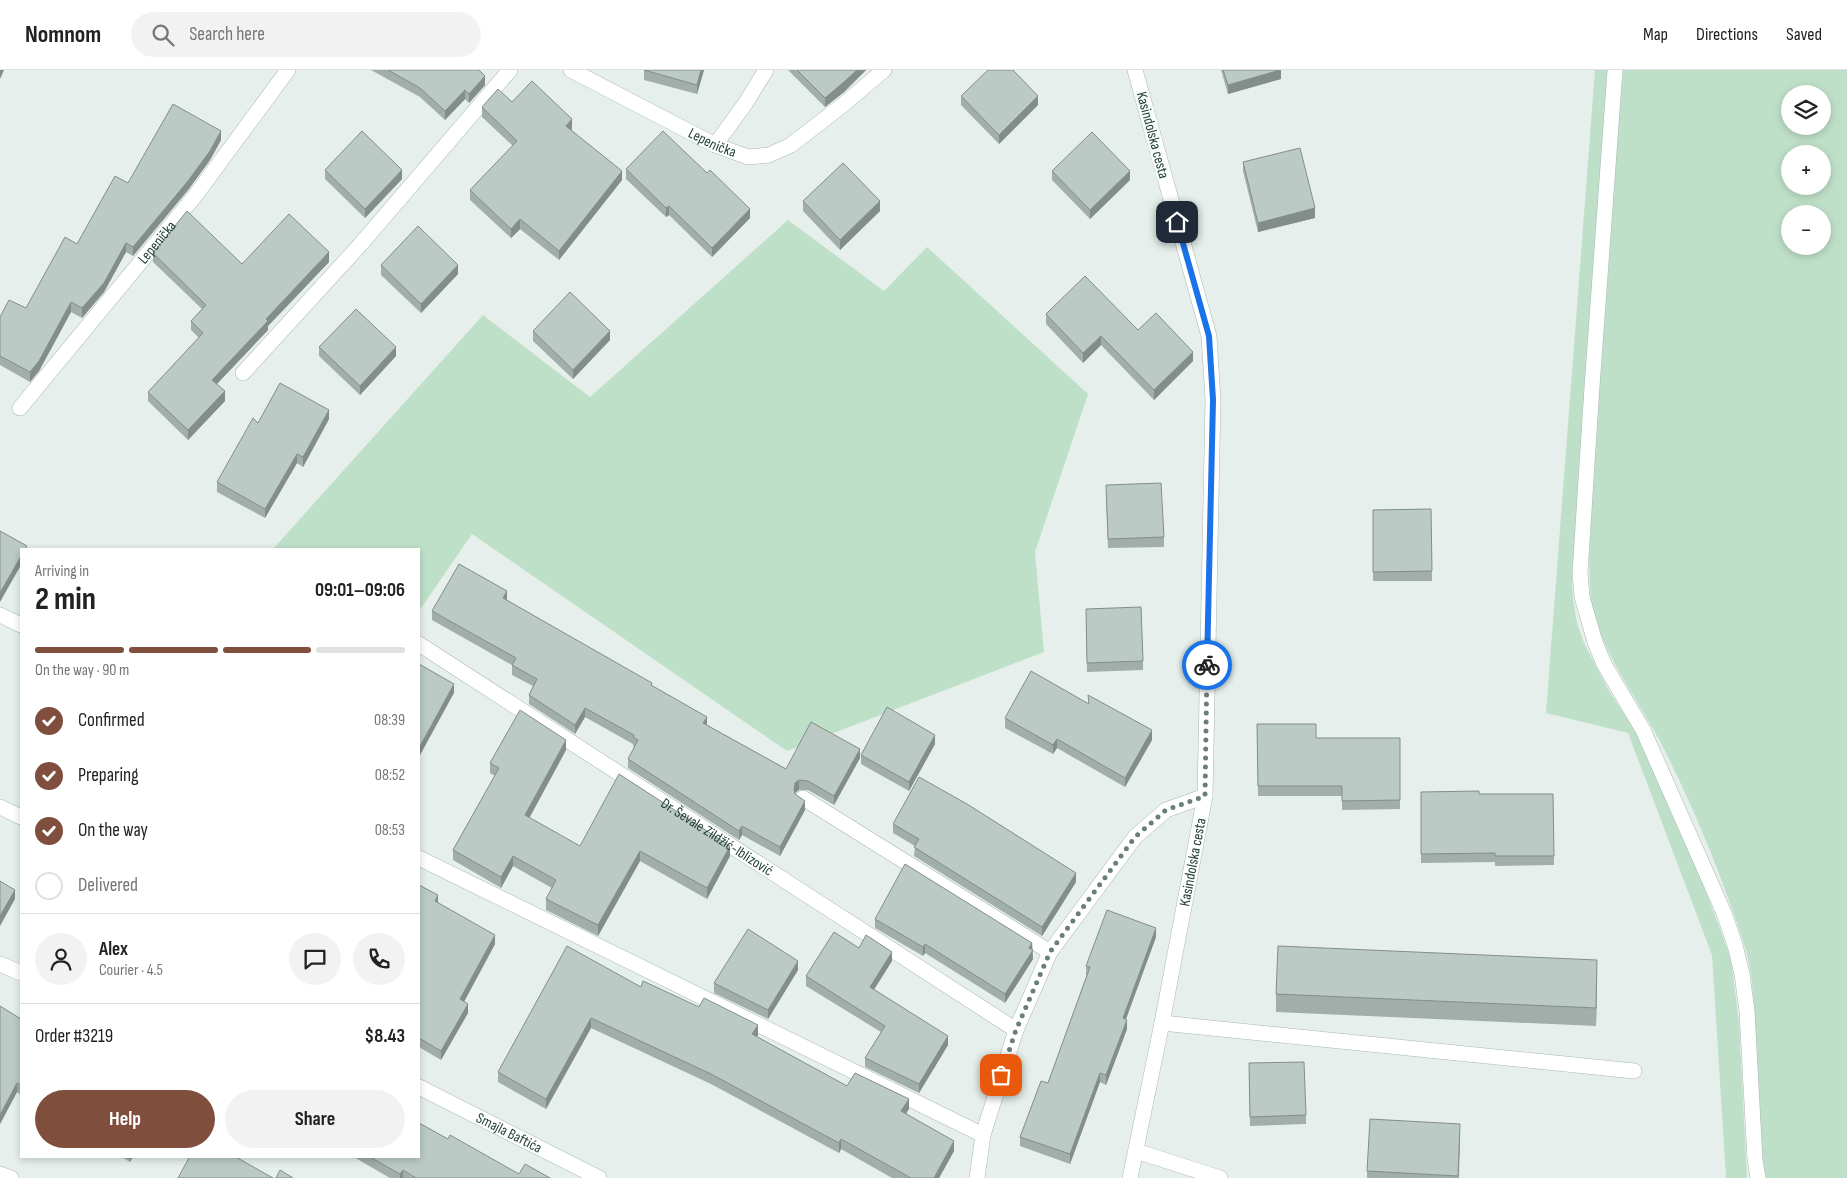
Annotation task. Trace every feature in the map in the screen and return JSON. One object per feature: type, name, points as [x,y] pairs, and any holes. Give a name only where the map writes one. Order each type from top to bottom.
[{"type":"street","name":"Lepenička","points":[[20,408],[195,196],[288,70]]},
{"type":"street","points":[[244,373],[360,245],[510,70]]},
{"type":"street","name":"Lepenička","points":[[570,70],[586,74],[715,145],[732,153],[748,157],[769,155],[791,145],[884,70]]},
{"type":"street","points":[[715,145],[745,104],[766,70]]},
{"type":"street","name":"Kasindolska cesta","points":[[1130,1178],[1205,796],[1213,400],[1209,336],[1135,70]]},
{"type":"street","points":[[1615,70],[1591,397],[1580,573],[1582,597],[1595,642],[1604,664],[1643,730],[1724,914],[1735,945],[1748,1011],[1755,1160],[1758,1178]]},
{"type":"street","points":[[0,616],[20,625]]},
{"type":"street","name":"Dr. Ševale Zildžić-Iblizović","points":[[420,645],[1016,1030]]},
{"type":"street","points":[[977,1178],[983,1135],[1016,1030],[1050,952],[1135,837],[1166,810],[1205,796]]},
{"type":"street","points":[[803,798],[1050,952]]},
{"type":"street","points":[[0,807],[20,817]]},
{"type":"street","points":[[420,858],[983,1135]]},
{"type":"street","points":[[0,964],[20,973]]},
{"type":"street","points":[[1162,1022],[1634,1071]]},
{"type":"street","name":"Smajla Baftića","points":[[420,1088],[599,1178]]},
{"type":"street","points":[[1136,1151],[1220,1178]]},
{"type":"street","points":[[0,1174],[11,1178]]},
{"type":"green space","points":[[1595,70],[1608,70],[1572,578],[1573,599],[1577,623],[1584,643],[1609,691],[1638,735],[1682,830],[1731,960],[1739,1022],[1747,1178],[1726,1178],[1712,955],[1628,733],[1546,713]]},
{"type":"green space","points":[[1623,70],[1847,70],[1847,1178],[1764,1178],[1761,1157],[1753,994],[1746,950],[1735,916],[1696,817],[1662,745],[1614,663],[1599,628],[1593,611],[1590,591],[1589,558],[1601,339]]},
{"type":"green space","points":[[788,220],[884,291],[927,247],[1088,394],[1035,552],[1044,652],[787,751],[472,534],[420,610],[420,548],[274,548],[483,315],[590,397]]},
{"type":"building","points":[[388,70],[479,70],[485,76],[469,94],[465,90],[445,111],[420,88]]},
{"type":"building","points":[[644,70],[701,70],[697,85]]},
{"type":"building","points":[[797,70],[857,70],[825,98]]},
{"type":"building","points":[[988,70],[1013,70],[1038,96],[999,135],[961,96]]},
{"type":"building","points":[[1223,70],[1280,70],[1228,85]]},
{"type":"building","points":[[532,81],[572,119],[566,126],[622,171],[559,251],[520,219],[511,229],[470,190],[517,141],[482,107],[498,89],[512,102]]},
{"type":"building","points":[[173,104],[221,131],[210,151],[188,181],[133,247],[126,243],[104,283],[82,308],[71,302],[39,361],[30,372],[0,356],[0,317],[9,300],[26,308],[65,237],[77,244],[115,176],[128,183]]},
{"type":"building","points":[[362,131],[402,170],[365,209],[325,170]]},
{"type":"building","points":[[663,131],[707,173],[710,170],[750,209],[712,248],[669,206],[666,208],[626,169]]},
{"type":"building","points":[[1092,132],[1130,171],[1090,210],[1052,171]]},
{"type":"building","points":[[1300,148],[1315,208],[1258,223],[1243,162]]},
{"type":"building","points":[[843,163],[880,201],[840,240],[803,201]]},
{"type":"building","points":[[187,211],[242,264],[289,214],[329,252],[266,319],[268,321],[212,380],[225,391],[188,430],[148,392],[203,333],[191,321],[206,305],[153,253]]},
{"type":"building","points":[[418,226],[458,265],[421,304],[381,265]]},
{"type":"building","points":[[1085,276],[1138,330],[1156,313],[1193,352],[1154,390],[1101,336],[1083,353],[1046,314]]},
{"type":"building","points":[[570,292],[610,331],[573,370],[533,331]]},
{"type":"building","points":[[356,309],[396,347],[360,386],[319,347]]},
{"type":"building","points":[[280,383],[329,410],[303,457],[297,454],[265,509],[217,482],[253,418],[258,423]]},
{"type":"building","points":[[1161,483],[1164,537],[1108,539],[1106,485]]},
{"type":"building","points":[[1431,509],[1432,571],[1373,572],[1373,510]]},
{"type":"building","points":[[0,531],[27,546],[26,548],[20,548],[20,558],[0,593]]},
{"type":"building","points":[[459,564],[507,591],[503,598],[652,683],[651,685],[707,717],[703,723],[786,769],[811,722],[860,749],[834,796],[808,781],[799,780],[795,783],[795,794],[805,801],[780,847],[742,826],[739,831],[628,759],[638,740],[633,737],[634,735],[585,708],[575,725],[529,695],[537,679],[512,665],[516,658],[432,611]]},
{"type":"building","points":[[1141,607],[1143,661],[1087,663],[1086,609]]},
{"type":"building","points":[[420,665],[454,684],[420,746]]},
{"type":"building","points":[[1031,671],[1089,704],[1088,695],[1152,730],[1125,778],[1057,739],[1053,745],[1005,718]]},
{"type":"building","points":[[887,707],[935,735],[909,782],[861,755]]},
{"type":"building","points":[[520,710],[566,740],[525,815],[580,846],[619,774],[730,846],[707,888],[640,851],[598,925],[546,899],[556,880],[513,856],[501,877],[453,850],[499,768],[490,763]]},
{"type":"building","points":[[1257,724],[1316,724],[1316,738],[1400,738],[1400,800],[1342,801],[1342,786],[1258,786]]},
{"type":"building","points":[[919,777],[967,804],[1076,873],[1042,927],[914,847],[919,839],[893,824]]},
{"type":"building","points":[[1479,791],[1479,794],[1553,794],[1554,856],[1495,856],[1495,853],[1421,854],[1421,792]]},
{"type":"building","points":[[905,864],[1032,943],[1029,948],[1033,950],[1005,994],[925,944],[923,947],[875,919]]},
{"type":"building","points":[[0,881],[15,890],[0,916]]},
{"type":"building","points":[[420,886],[438,895],[435,901],[495,935],[460,999],[468,1004],[441,1051],[420,1039]]},
{"type":"building","points":[[1107,910],[1156,928],[1123,1018],[1127,1020],[1106,1075],[1100,1073],[1070,1154],[1020,1137],[1041,1081],[1048,1083],[1090,967],[1086,966]]},
{"type":"building","points":[[748,929],[798,961],[768,1010],[714,983]]},
{"type":"building","points":[[834,932],[859,948],[866,935],[892,952],[870,987],[948,1036],[919,1084],[865,1058],[885,1026],[806,976]]},
{"type":"building","points":[[567,946],[641,987],[643,981],[699,1007],[704,998],[758,1025],[752,1034],[847,1086],[855,1073],[909,1099],[901,1111],[954,1141],[934,1178],[911,1178],[841,1139],[839,1143],[711,1074],[591,1018],[546,1099],[498,1072]]},
{"type":"building","points":[[1278,946],[1597,960],[1596,1008],[1276,994]]},
{"type":"building","points":[[0,1006],[20,1018],[20,1084],[17,1083],[0,1115]]},
{"type":"building","points":[[1304,1062],[1306,1115],[1250,1117],[1249,1063]]},
{"type":"building","points":[[1370,1119],[1460,1124],[1458,1176],[1367,1171]]},
{"type":"building","points":[[420,1124],[448,1139],[450,1135],[519,1174],[525,1164],[550,1178],[416,1178],[403,1170],[400,1174],[372,1158],[420,1158]]},
{"type":"building","points":[[189,1158],[238,1158],[273,1178],[178,1178]]},
{"type":"building","points":[[280,1170],[293,1178],[276,1178]]},
{"type":"way so far","points":[[1001,1075],[1016,1030],[1050,952],[1135,837],[1166,810],[1205,796],[1207,665]]},
{"type":"route","points":[[1177,222],[1209,336],[1213,400],[1207,665]]}]
